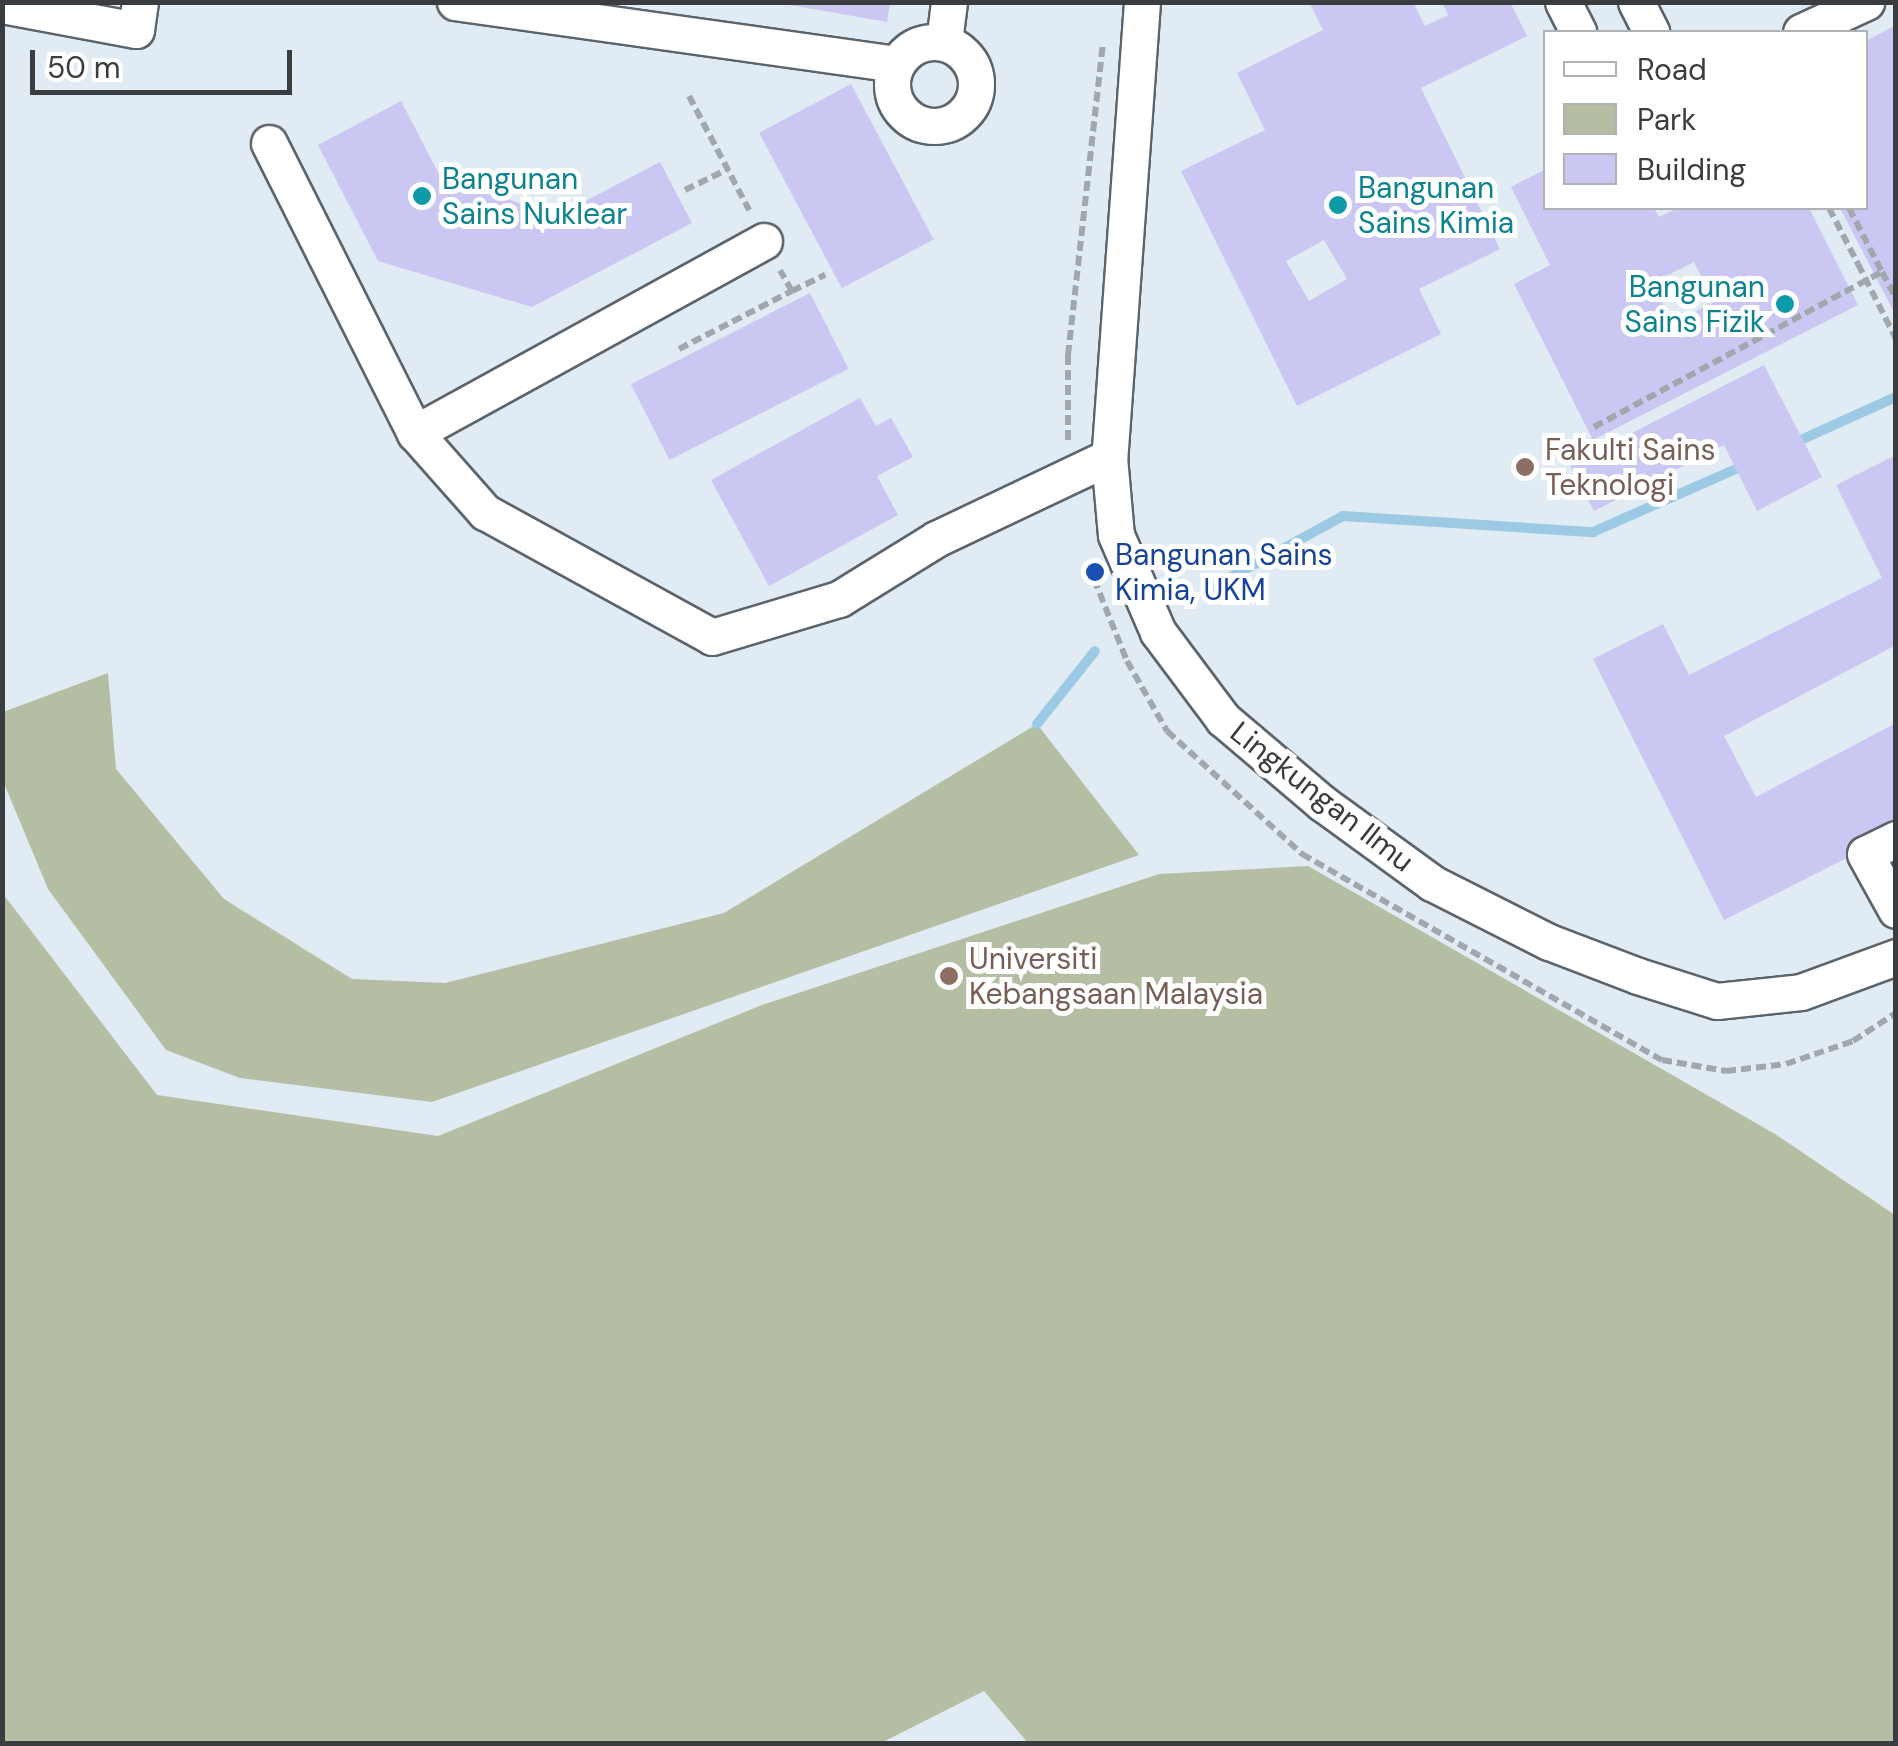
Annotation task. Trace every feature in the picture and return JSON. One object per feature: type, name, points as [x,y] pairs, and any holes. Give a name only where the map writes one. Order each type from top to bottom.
[{"type":"street","points":[[455,2],[896,64]]},
{"type":"street","points":[[944,42],[949,2]]},
{"type":"street","name":"Lingkungan Ilmu","points":[[1142,2],[1108,457],[1116,535],[1141,599],[1224,720],[1322,803],[1432,883],[1549,942],[1717,1000],[1801,992],[1896,957]]},
{"type":"street","points":[[1563,2],[1577,30]]},
{"type":"street","points":[[1636,2],[1650,30]]},
{"type":"street","points":[[1805,30],[1866,2]]},
{"type":"street","points":[[2,5],[138,16]]},
{"type":"street","points":[[944,42],[967,57],[976,84],[968,110],[945,125],[906,116],[892,91],[896,64],[916,45],[944,42]]},
{"type":"street","points":[[269,143],[415,432],[485,512],[712,637],[839,599],[936,539],[1108,457]]},
{"type":"street","points":[[415,432],[764,242]]},
{"type":"street","points":[[1896,839],[1865,854],[1896,910]]},
{"type":"path","points":[[1069,446],[1072,316],[1096,65],[1106,34]]},
{"type":"path","points":[[685,190],[728,169]]},
{"type":"path","points":[[1830,210],[1896,339]]},
{"type":"path","points":[[1850,210],[1896,298]]},
{"type":"path","points":[[1594,427],[1882,272]]},
{"type":"path","points":[[792,292],[825,275]]},
{"type":"green space","points":[[108,673],[116,769],[224,899],[352,979],[445,983],[724,913],[1037,724],[1139,855],[432,1102],[240,1078],[166,1050],[48,889],[3,781],[3,712]]},
{"type":"green space","points":[[1308,866],[1775,1134],[1895,1215],[1895,1743],[1028,1743],[984,1691],[881,1743],[3,1743],[3,894],[157,1095],[438,1136],[762,1005],[1159,874]]},
{"type":"building","points":[[773,2],[890,2],[887,22]]},
{"type":"building","name":"Bangunan Sains Kimia","points":[[1309,2],[1413,2],[1425,26],[1448,15],[1442,2],[1510,2],[1527,36],[1421,88],[1500,249],[1419,289],[1441,334],[1297,406],[1181,171],[1265,130],[1237,73],[1323,30]],"holes":[[[1324,240],[1347,279],[1309,301],[1286,261]]]},
{"type":"building","points":[[1896,25],[1896,316],[1841,210],[1868,210],[1868,40]]},
{"type":"building","points":[[851,84],[934,239],[842,288],[759,133]]},
{"type":"building","name":"Bangunan Sains Nuklear","points":[[401,101],[440,176],[557,216],[660,162],[692,223],[532,307],[378,261],[318,145]]},
{"type":"building","name":"Bangunan Sains Fizik","points":[[1543,171],[1543,210],[1655,210],[1659,217],[1674,210],[1810,210],[1858,305],[1593,440],[1514,284],[1550,265],[1511,187]],"holes":[[[1694,262],[1714,302],[1673,323],[1652,283]]]},
{"type":"building","points":[[810,293],[849,369],[669,460],[631,384]]},
{"type":"building","points":[[1764,365],[1822,477],[1757,511],[1724,445],[1594,511],[1570,465]]},
{"type":"building","points":[[860,398],[876,426],[891,418],[913,457],[877,476],[898,515],[769,586],[711,480]]},
{"type":"building","points":[[1896,455],[1896,645],[1724,736],[1756,797],[1896,723],[1896,833],[1724,920],[1593,659],[1663,624],[1689,675],[1882,578],[1836,485]]},
{"type":"waterway","points":[[1794,443],[1896,397]]},
{"type":"waterway","points":[[1211,588],[1343,516],[1593,532],[1747,464]]},
{"type":"waterway","points":[[1037,724],[1095,651]]},
{"type":"place","name":"Bangunan Sains Nuklear","points":[[422,196]]},
{"type":"place","name":"Bangunan Sains Kimia","points":[[1338,205]]},
{"type":"place","name":"Bangunan Sains Fizik","points":[[1785,304]]},
{"type":"place","name":"Fakulti Sains Teknologi","points":[[1525,467]]},
{"type":"place","name":"Bangunan Sains Kimia, UKM","points":[[1095,572]]},
{"type":"place","name":"Universiti Kebangsaan Malaysia","points":[[949,976]]}]
